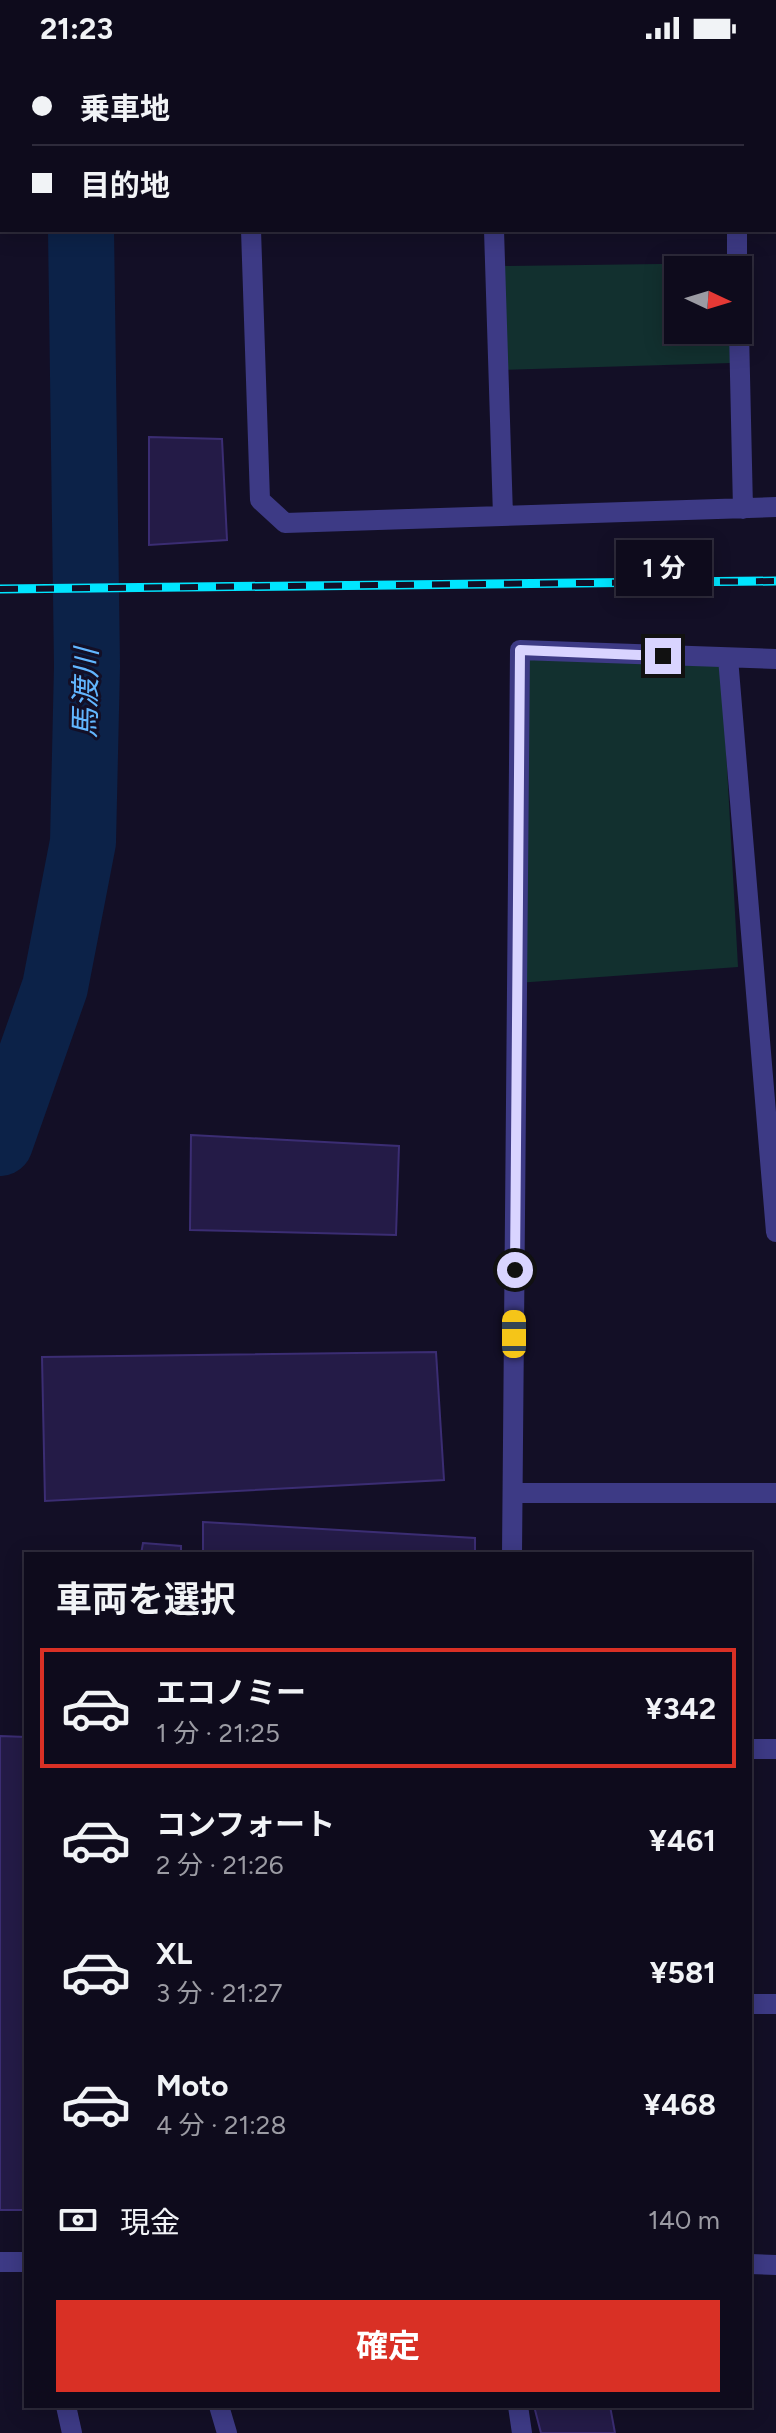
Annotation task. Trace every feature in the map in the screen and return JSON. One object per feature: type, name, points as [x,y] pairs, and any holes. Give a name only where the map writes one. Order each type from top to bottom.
[{"type":"street","points":[[251,232],[260,500],[285,523],[776,507]]},
{"type":"street","points":[[494,232],[503,516]]},
{"type":"street","points":[[737,232],[737,256]]},
{"type":"street","points":[[739,344],[743,509]]},
{"type":"street","points":[[512,1552],[520,650],[776,659]]},
{"type":"street","points":[[728,658],[776,1232]]},
{"type":"street","points":[[513,1493],[776,1493]]},
{"type":"street","points":[[752,1749],[776,1749]]},
{"type":"street","points":[[752,2004],[776,2004]]},
{"type":"street","points":[[0,2262],[24,2262]]},
{"type":"street","points":[[752,2264],[776,2265]]},
{"type":"street","points":[[66,2408],[72,2433]]},
{"type":"street","points":[[220,2408],[227,2433]]},
{"type":"street","points":[[518,2408],[522,2433]]},
{"type":"green space","points":[[664,264],[664,344],[732,344],[731,363],[498,370],[503,266]]},
{"type":"green space","points":[[520,650],[721,658],[738,967],[517,983]]},
{"type":"building","points":[[149,437],[222,439],[227,540],[149,545]]},
{"type":"building","points":[[191,1135],[399,1146],[396,1235],[190,1230]]},
{"type":"building","points":[[436,1352],[444,1480],[45,1501],[42,1357]]},
{"type":"building","points":[[203,1522],[475,1538],[475,1552],[203,1552]]},
{"type":"building","points":[[143,1543],[181,1546],[181,1552],[141,1552]]},
{"type":"building","points":[[0,1736],[24,1737],[24,2210],[0,2210]]},
{"type":"building","points":[[535,2408],[610,2408],[615,2433],[541,2433]]},
{"type":"waterway","name":"馬渡川","points":[[0,1143],[55,987],[83,842],[87,666],[81,232]]},
{"type":"railway","points":[[0,589],[776,581]]},
{"type":"route","points":[[515,1270],[520,650],[663,656]]}]
